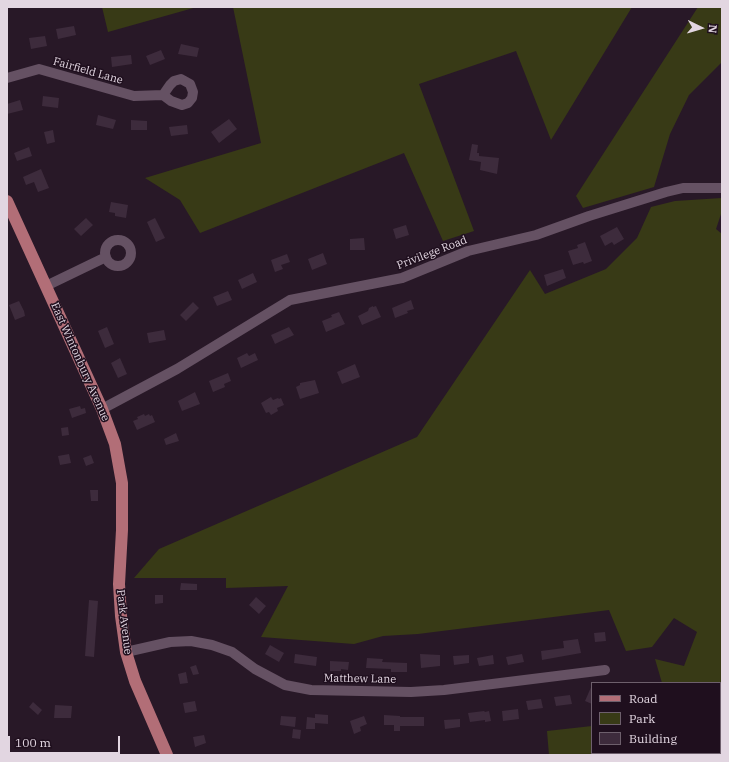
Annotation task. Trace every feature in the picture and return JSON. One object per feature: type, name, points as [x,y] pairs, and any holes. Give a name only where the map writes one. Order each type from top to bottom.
[{"type":"main road","name":"East Wintonbury Avenue","points":[[7,201],[102,409],[115,444],[122,483],[122,530]]},
{"type":"main road","name":"Park Avenue","points":[[122,530],[119,584],[121,616],[126,652],[135,681],[167,755]]},
{"type":"street","name":"Fairfield Lane","points":[[7,78],[39,69],[134,96],[163,95]]},
{"type":"street","name":"Privilege Road","points":[[102,409],[177,369],[290,300],[402,278],[468,251],[536,235],[589,216],[666,192],[683,188],[722,188]]},
{"type":"street","points":[[46,286],[106,257]]},
{"type":"street","name":"Matthew Lane","points":[[126,652],[170,642],[191,641],[212,645],[232,652],[255,670],[285,685],[311,690],[411,692],[444,690],[605,670]]},
{"type":"green space","points":[[102,7],[197,7],[108,32]]},
{"type":"green space","points":[[233,7],[632,7],[551,140],[516,51],[419,84],[474,231],[443,241],[404,153],[200,233],[180,200],[145,178],[261,143]]},
{"type":"green space","points":[[698,7],[722,7],[722,62],[689,95],[670,134],[654,187],[583,208],[576,196]]},
{"type":"green space","points":[[722,198],[722,211],[716,229],[722,234],[722,717],[721,682],[662,682],[655,659],[684,666],[697,632],[674,618],[652,647],[626,651],[609,610],[418,634],[383,636],[354,644],[261,637],[288,586],[226,588],[226,578],[134,578],[159,549],[417,437],[530,270],[545,294],[606,269],[637,238],[651,207],[675,201]]},
{"type":"green space","points":[[591,726],[591,754],[711,755],[549,755],[547,731]]},
{"type":"building","points":[[74,26],[76,35],[58,39],[56,29]]},
{"type":"building","points":[[45,36],[47,46],[31,49],[29,38]]},
{"type":"building","points":[[181,44],[199,48],[197,57],[178,54]]},
{"type":"building","points":[[161,50],[165,59],[150,65],[146,56]]},
{"type":"building","points":[[131,55],[132,64],[112,67],[111,57]]},
{"type":"building","points":[[43,96],[59,98],[58,108],[42,106]]},
{"type":"building","points":[[20,100],[23,110],[7,114],[7,104]]},
{"type":"building","points":[[98,115],[116,120],[113,129],[96,125]]},
{"type":"building","points":[[229,119],[237,129],[219,143],[211,132]]},
{"type":"building","points":[[131,120],[147,121],[147,130],[131,130]]},
{"type":"building","points":[[187,125],[188,134],[171,136],[169,127]]},
{"type":"building","points":[[53,130],[55,142],[47,144],[44,132]]},
{"type":"building","points":[[472,144],[478,145],[477,153],[479,153],[479,156],[499,158],[497,174],[480,170],[481,162],[469,160]]},
{"type":"building","points":[[29,147],[32,156],[17,161],[14,153]]},
{"type":"building","points":[[41,169],[49,188],[38,192],[34,182],[26,185],[23,177]]},
{"type":"building","points":[[111,202],[128,205],[126,218],[115,216],[115,213],[109,212]]},
{"type":"building","points":[[86,218],[93,225],[81,236],[74,229]]},
{"type":"building","points":[[155,218],[165,238],[156,242],[147,222]]},
{"type":"building","points":[[406,225],[409,235],[396,239],[393,229]]},
{"type":"building","points":[[617,227],[624,239],[614,245],[612,242],[605,246],[600,236]]},
{"type":"building","points":[[364,238],[365,250],[350,250],[350,239]]},
{"type":"building","points":[[585,242],[592,261],[584,264],[583,262],[573,265],[568,251],[578,248],[577,245]]},
{"type":"building","points":[[323,253],[327,264],[312,270],[308,259]]},
{"type":"building","points":[[287,254],[290,262],[281,265],[283,269],[275,272],[271,260]]},
{"type":"building","points":[[563,269],[566,278],[547,286],[544,275]]},
{"type":"building","points":[[253,273],[257,282],[242,289],[238,280]]},
{"type":"building","points":[[228,291],[232,300],[217,306],[213,297]]},
{"type":"building","points":[[411,300],[414,309],[395,318],[392,308]]},
{"type":"building","points":[[19,301],[25,316],[15,320],[9,305]]},
{"type":"building","points":[[193,302],[199,308],[186,321],[180,315]]},
{"type":"building","points":[[376,306],[381,317],[362,325],[358,316],[368,311],[369,308]]},
{"type":"building","points":[[339,312],[345,324],[326,332],[322,321]]},
{"type":"building","points":[[107,327],[114,344],[105,348],[98,331]]},
{"type":"building","points":[[289,327],[294,335],[275,344],[271,335]]},
{"type":"building","points":[[164,330],[166,340],[149,343],[147,333]]},
{"type":"building","points":[[247,353],[249,356],[255,353],[258,360],[241,368],[237,358]]},
{"type":"building","points":[[120,358],[127,374],[118,378],[111,363]]},
{"type":"building","points":[[355,364],[360,377],[342,384],[337,372]]},
{"type":"building","points":[[228,373],[231,381],[224,384],[225,387],[213,392],[209,381]]},
{"type":"building","points":[[315,380],[319,393],[300,399],[296,387],[300,385],[300,383]]},
{"type":"building","points":[[195,392],[200,404],[182,411],[178,401]]},
{"type":"building","points":[[271,397],[273,400],[281,398],[284,405],[277,408],[278,411],[271,415],[269,412],[266,413],[261,403]]},
{"type":"building","points":[[80,406],[81,409],[85,408],[86,413],[72,418],[69,409]]},
{"type":"building","points":[[144,414],[145,416],[149,414],[150,416],[152,415],[155,422],[137,430],[133,421],[138,419],[137,417]]},
{"type":"building","points":[[68,427],[69,435],[62,436],[61,428]]},
{"type":"building","points":[[176,433],[179,441],[166,445],[164,439]]},
{"type":"building","points":[[69,454],[71,463],[60,465],[58,456]]},
{"type":"building","points":[[91,455],[94,463],[86,466],[83,458]]},
{"type":"building","points":[[90,490],[98,490],[98,501],[91,501]]},
{"type":"building","points":[[181,583],[197,584],[197,590],[180,590]]},
{"type":"building","points":[[155,595],[163,595],[163,603],[155,604]]},
{"type":"building","points":[[256,597],[266,606],[259,614],[249,605]]},
{"type":"building","points":[[89,600],[98,601],[94,657],[85,656]]},
{"type":"building","points":[[605,632],[606,641],[595,642],[594,633]]},
{"type":"building","points":[[578,639],[581,653],[542,660],[541,651],[564,648],[563,641]]},
{"type":"building","points":[[270,645],[284,653],[279,662],[265,654]]},
{"type":"building","points":[[295,654],[317,657],[316,666],[294,663]]},
{"type":"building","points":[[420,654],[440,655],[440,666],[421,668]]},
{"type":"building","points":[[522,654],[524,662],[508,665],[506,657]]},
{"type":"building","points":[[469,655],[469,663],[454,665],[453,656]]},
{"type":"building","points":[[493,655],[494,664],[479,666],[477,658]]},
{"type":"building","points":[[367,658],[383,659],[382,662],[407,663],[407,672],[391,672],[391,669],[366,668]]},
{"type":"building","points":[[330,661],[349,662],[348,670],[341,669],[341,671],[330,671]]},
{"type":"building","points":[[196,665],[199,674],[193,675],[190,667]]},
{"type":"building","points":[[186,672],[188,683],[180,684],[178,674]]},
{"type":"building","points":[[591,687],[591,704],[585,701]]},
{"type":"building","points":[[570,695],[572,704],[556,706],[554,697]]},
{"type":"building","points":[[541,699],[543,708],[528,710],[526,701]]},
{"type":"building","points":[[195,701],[197,711],[185,713],[183,703]]},
{"type":"building","points":[[33,702],[42,710],[38,715],[29,707]]},
{"type":"building","points":[[55,705],[72,706],[71,718],[54,718]]},
{"type":"building","points":[[518,709],[519,719],[503,721],[502,711]]},
{"type":"building","points":[[489,711],[491,721],[485,722],[485,720],[470,722],[468,713]]},
{"type":"building","points":[[315,714],[328,715],[328,724],[315,723],[315,729],[306,729],[307,717],[315,718]]},
{"type":"building","points":[[384,715],[424,717],[424,726],[400,726],[400,731],[394,731],[394,725],[384,725]]},
{"type":"building","points":[[281,716],[296,717],[295,727],[280,725]]},
{"type":"building","points":[[364,716],[367,724],[360,727],[361,731],[354,734],[350,721]]},
{"type":"building","points":[[460,719],[460,727],[445,729],[444,720]]},
{"type":"building","points":[[293,729],[301,730],[300,739],[292,738]]},
{"type":"building","points":[[204,735],[206,743],[195,747],[193,737]]}]
